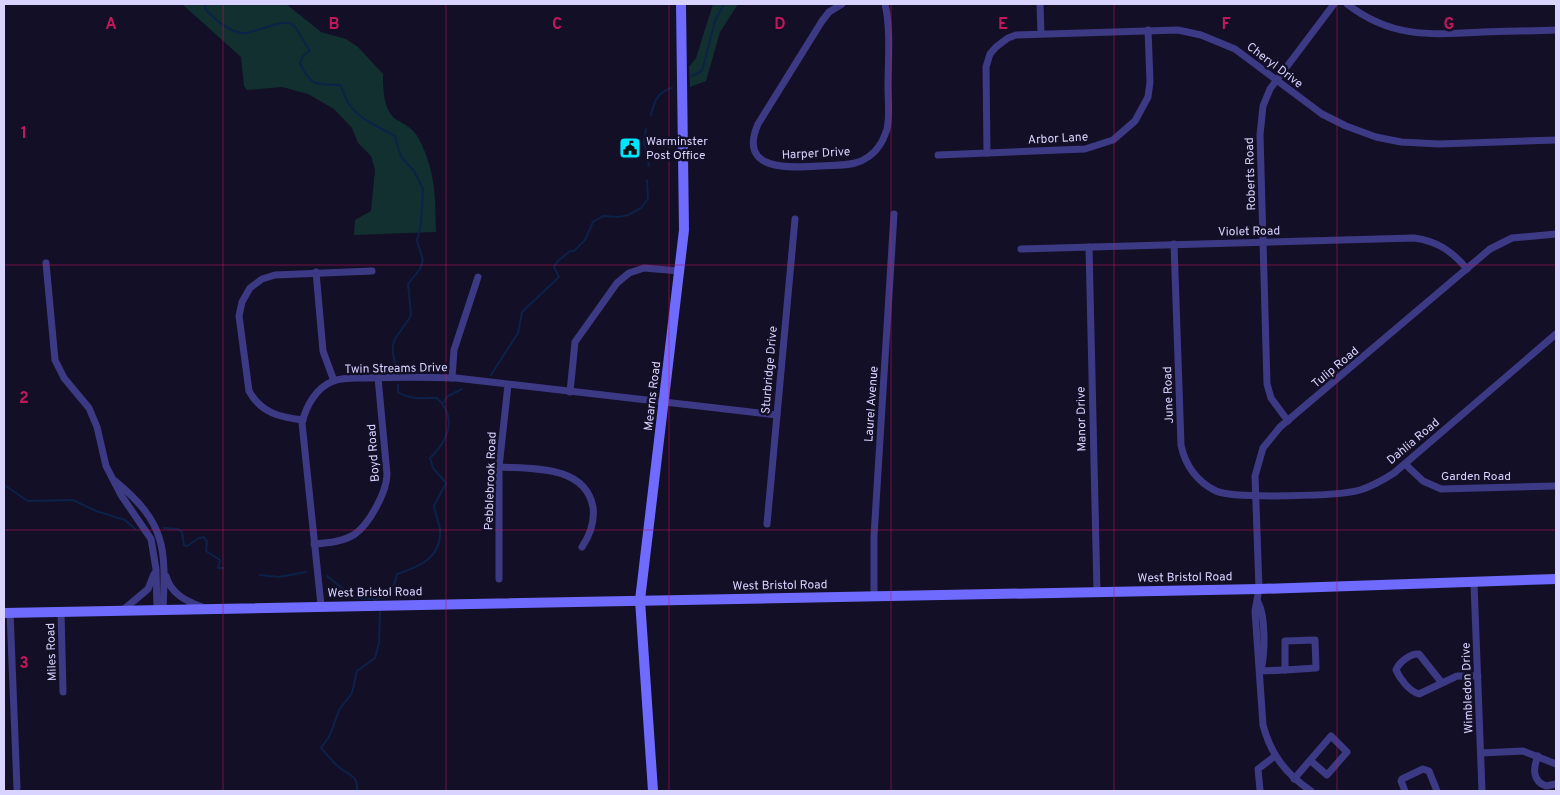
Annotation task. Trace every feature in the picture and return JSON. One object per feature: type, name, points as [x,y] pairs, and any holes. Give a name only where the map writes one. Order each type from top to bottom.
[{"type":"main road","name":"Mearns Road","points":[[654,791],[640,600],[685,220],[681,4]]},
{"type":"main road","name":"West Bristol Road","points":[[7,612],[1259,589],[1474,584],[1556,580]]},
{"type":"street","name":"Harper Drive","points":[[842,4],[829,12],[822,21],[758,124],[754,133],[754,145],[758,156],[766,163],[788,168],[853,164],[871,155],[878,148],[887,127],[888,31],[885,4]]},
{"type":"street","points":[[1040,4],[1041,33]]},
{"type":"street","name":"Roberts Road","points":[[1288,421],[1272,398],[1268,384],[1260,124],[1266,97],[1334,4]]},
{"type":"street","points":[[1346,4],[1378,23],[1416,34],[1556,30]]},
{"type":"street","name":"Cheryl Drive","points":[[988,153],[985,77],[988,60],[996,47],[1008,38],[1024,34],[1148,30],[1178,30],[1220,42],[1241,52],[1332,120],[1361,132],[1389,140],[1439,144],[1556,140]]},
{"type":"street","name":"Arbor Lane","points":[[938,155],[1084,149],[1104,144],[1121,135],[1135,121],[1148,97],[1150,82],[1148,30]]},
{"type":"street","name":"Laurel Avenue","points":[[874,595],[875,519],[894,214]]},
{"type":"street","name":"Sturbridge Drive","points":[[767,524],[795,219]]},
{"type":"street","name":"Tulip Road","points":[[1311,791],[1294,779],[1275,756],[1263,725],[1261,671],[1264,662],[1262,608],[1258,602],[1255,496],[1256,468],[1263,448],[1288,421],[1490,249],[1512,238],[1556,234]]},
{"type":"street","name":"Violet Road","points":[[1021,249],[1408,238],[1426,240],[1448,250],[1467,269]]},
{"type":"street","name":"June Road","points":[[1174,244],[1182,452],[1196,476],[1208,487],[1231,495],[1255,496]]},
{"type":"street","name":"Manor Drive","points":[[1089,247],[1097,591]]},
{"type":"street","points":[[46,263],[55,360],[64,378],[89,408],[95,420],[103,458],[113,480],[151,538],[160,609]]},
{"type":"street","points":[[570,392],[576,342],[617,283],[629,273],[644,268],[680,271]]},
{"type":"street","points":[[321,605],[303,420],[272,414],[253,399],[247,386],[240,309],[250,288],[262,279],[275,275],[372,270]]},
{"type":"street","points":[[316,272],[323,351],[334,381]]},
{"type":"street","points":[[452,378],[454,350],[478,277]]},
{"type":"street","name":"Dahlia Road","points":[[1255,496],[1359,491],[1378,483],[1405,464],[1556,334]]},
{"type":"street","name":"Twin Streams Drive","points":[[303,420],[313,398],[334,381],[378,378],[452,378],[777,415]]},
{"type":"street","name":"Boyd Road","points":[[314,544],[338,541],[356,533],[386,488],[387,474],[378,378]]},
{"type":"street","name":"Pebblebrook Road","points":[[499,579],[499,467],[508,385]]},
{"type":"street","name":"Garden Road","points":[[1405,464],[1423,481],[1441,489],[1556,486]]},
{"type":"street","points":[[499,467],[559,472],[578,481],[591,501],[593,521],[589,536],[582,547]]},
{"type":"street","points":[[113,480],[128,492],[158,532],[163,548],[168,584],[178,595],[204,608]]},
{"type":"street","points":[[122,610],[148,589],[156,569]]},
{"type":"street","points":[[160,609],[165,572]]},
{"type":"street","name":"Wimbledon Drive","points":[[1474,584],[1482,791]]},
{"type":"street","points":[[7,612],[17,788]]},
{"type":"street","name":"Miles Road","points":[[61,612],[63,692]]},
{"type":"street","points":[[1261,671],[1285,670],[1316,668],[1315,640],[1285,641],[1285,670]]},
{"type":"street","points":[[1442,683],[1419,654],[1413,654],[1398,666],[1396,670],[1400,678],[1414,692],[1423,693],[1457,676],[1478,676]]},
{"type":"street","points":[[1294,779],[1331,736],[1347,752],[1327,775],[1311,761]]},
{"type":"street","points":[[1480,753],[1523,751],[1556,764]]},
{"type":"street","points":[[1260,790],[1258,769],[1275,756]]},
{"type":"street","points":[[1538,756],[1534,770],[1538,782],[1546,786],[1556,784]]},
{"type":"street","points":[[1406,791],[1401,781],[1402,779],[1423,769],[1429,771],[1437,791]]},
{"type":"green space","points":[[182,4],[286,4],[321,32],[346,39],[358,47],[383,74],[386,105],[392,116],[414,132],[425,151],[434,184],[436,232],[354,235],[355,220],[371,211],[375,170],[371,156],[358,143],[352,128],[334,109],[308,94],[282,87],[247,90],[244,86],[241,57]]},
{"type":"green space","points":[[713,4],[738,4],[720,32],[706,81],[690,87],[689,67],[696,58]]},
{"type":"waterway","points":[[205,4],[206,10],[218,21],[231,30],[241,33],[252,32],[275,24],[288,23],[293,25],[308,47],[309,51],[303,56],[300,63],[311,80],[320,84],[340,85],[347,101],[358,114],[395,136],[401,157],[414,171],[423,189],[421,224],[417,241],[423,260],[420,269],[408,284],[411,315],[393,343],[396,367]]},
{"type":"waterway","points":[[692,76],[702,71],[715,21],[724,4]]},
{"type":"waterway","points":[[651,115],[657,98],[663,92],[672,88]]},
{"type":"waterway","points":[[646,129],[644,142],[649,166]]},
{"type":"waterway","points":[[491,375],[518,333],[522,312],[559,277],[554,267],[558,261],[570,251],[574,251],[585,240],[593,222],[603,216],[618,217],[628,215],[641,208],[648,199],[647,180]]},
{"type":"waterway","points":[[375,599],[388,594],[397,574],[428,560],[440,539],[440,529],[434,506],[446,483],[433,468],[430,458],[446,437],[449,421],[447,413],[437,398],[408,396],[398,392],[398,385]]},
{"type":"waterway","points":[[443,403],[448,396],[462,389]]},
{"type":"waterway","points":[[4,485],[28,501],[73,500],[96,511],[125,520],[135,529]]},
{"type":"waterway","points":[[164,528],[178,529],[182,532],[184,545],[187,546],[204,537],[207,542],[206,551],[220,560],[218,568],[224,568]]},
{"type":"waterway","points":[[260,575],[279,577],[306,572]]},
{"type":"waterway","points":[[327,576],[355,598],[375,599],[377,603]]},
{"type":"waterway","points":[[357,791],[355,779],[337,766],[321,748],[330,735],[339,710],[352,693],[357,671],[375,658],[379,643],[380,610]]},
{"type":"place","name":"Warminster Post Office","points":[[630,148]]}]
